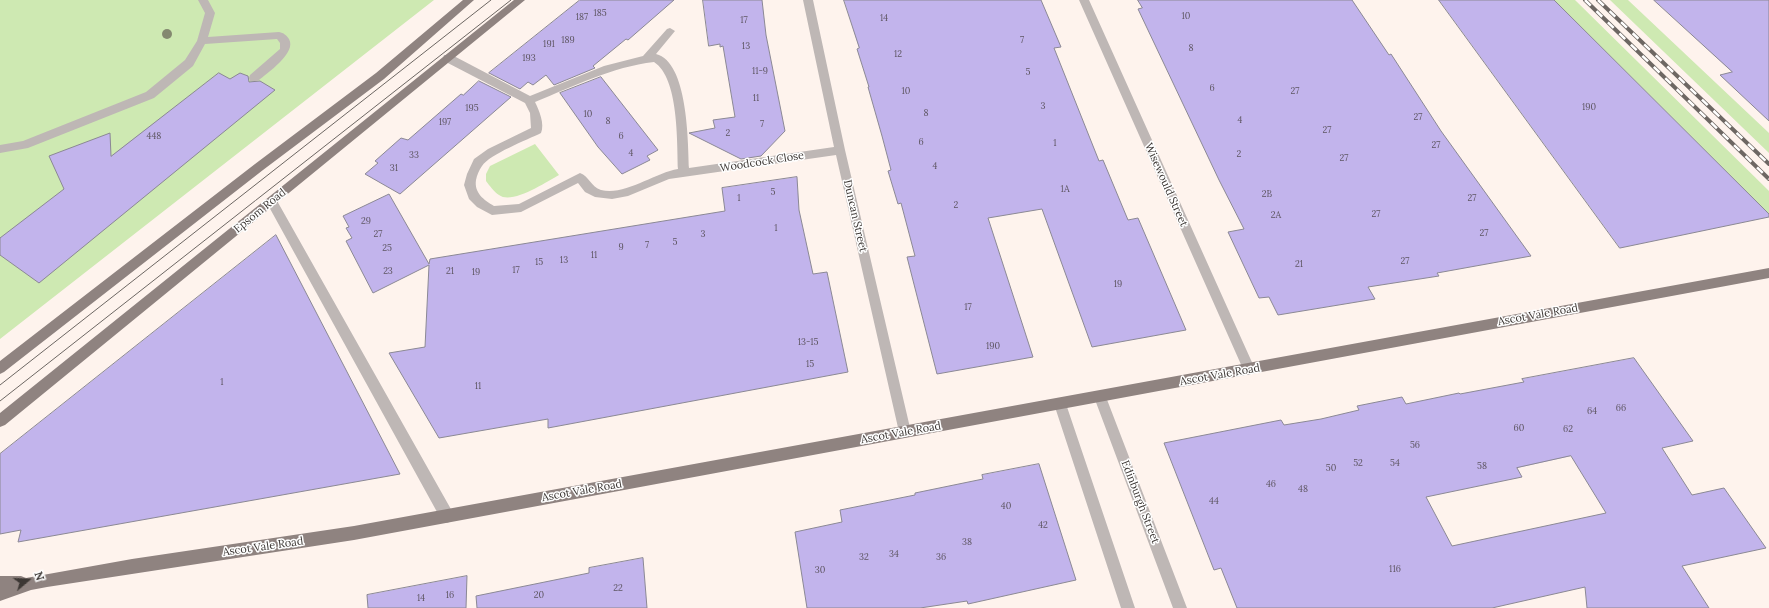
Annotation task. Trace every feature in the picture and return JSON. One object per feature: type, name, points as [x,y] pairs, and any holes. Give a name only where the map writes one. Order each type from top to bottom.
[{"type":"main road","points":[[0,368],[259,167],[380,76],[469,0]]},
{"type":"main road","name":"Epsom Road","points":[[0,421],[520,0]]},
{"type":"main road","name":"Ascot Vale Road","points":[[0,583],[31,583],[132,566],[354,533],[1249,370],[1769,273]]},
{"type":"main road","name":"Ascot Vale Road","points":[[0,594],[31,583]]},
{"type":"street","points":[[0,149],[24,145],[150,95],[189,63],[202,41],[210,13],[204,0]]},
{"type":"street","name":"Duncan Street","points":[[808,0],[840,150],[905,432]]},
{"type":"street","name":"Wisewould Street","points":[[1084,0],[1249,370]]},
{"type":"street","points":[[646,59],[670,31]]},
{"type":"street","points":[[202,41],[280,35],[284,39],[286,46],[284,52],[254,78]]},
{"type":"street","points":[[448,58],[529,100],[584,77],[646,59],[656,58],[665,64],[675,87],[683,149],[684,173]]},
{"type":"street","name":"Woodcock Close","points":[[529,100],[534,113],[537,130],[492,152],[478,162],[472,174],[470,185],[473,196],[481,204],[492,211],[521,208],[580,178],[589,189],[599,194],[612,195],[629,191],[668,175],[840,150]]},
{"type":"street","points":[[272,202],[447,516]]},
{"type":"street","name":"Edinburgh Street","points":[[1100,397],[1180,608]]},
{"type":"street","points":[[1060,404],[1128,608]]},
{"type":"green space","points":[[0,0],[434,0],[0,339]]},
{"type":"green space","points":[[1554,0],[1575,0],[1769,191],[1769,214]]},
{"type":"green space","points":[[1610,0],[1628,0],[1769,133],[1769,153]]},
{"type":"green space","points":[[535,144],[559,175],[520,195],[505,197],[497,194],[486,181],[486,174],[490,166]]},
{"type":"building","points":[[580,0],[674,0],[628,40],[626,39],[593,66],[595,68],[554,85],[546,75],[533,85],[528,82],[520,89],[489,73]]},
{"type":"building","points":[[703,0],[762,0],[766,35],[785,131],[761,156],[741,159],[689,133],[715,128],[713,120],[735,117],[723,46],[720,47],[720,44],[709,46]]},
{"type":"building","points":[[844,0],[1041,0],[1061,47],[1054,48],[1099,161],[1103,160],[1128,220],[1138,218],[1186,330],[1092,347],[1042,209],[988,218],[1033,357],[937,374],[907,257],[915,256],[901,203],[898,204],[888,171],[891,170],[869,87],[857,49],[859,48]]},
{"type":"building","points":[[1138,0],[1352,0],[1389,55],[1391,54],[1441,131],[1531,256],[1437,273],[1439,276],[1368,287],[1375,299],[1278,315],[1269,297],[1259,298],[1228,232],[1244,229],[1219,180],[1138,9],[1142,8]]},
{"type":"building","points":[[1439,0],[1554,0],[1769,214],[1769,217],[1620,248]]},
{"type":"building","points":[[1654,0],[1769,0],[1769,121],[1720,75],[1732,72]]},
{"type":"building","points":[[219,73],[230,79],[240,73],[248,76],[249,82],[260,81],[275,90],[39,283],[0,255],[0,238],[64,189],[49,156],[110,133],[111,156]]},
{"type":"building","points":[[601,77],[658,150],[647,156],[650,160],[622,174],[598,147],[560,93]]},
{"type":"building","points":[[479,81],[511,97],[400,194],[365,174],[378,163],[375,161],[401,138],[408,140],[461,94],[463,95]]},
{"type":"building","points":[[797,177],[799,210],[813,274],[827,272],[848,372],[548,428],[548,419],[439,438],[389,353],[425,347],[429,265],[373,293],[346,241],[352,238],[346,228],[349,227],[343,216],[389,194],[429,264],[430,259],[725,211],[722,188]]},
{"type":"building","points":[[276,235],[400,474],[18,542],[21,530],[0,534],[0,454]]},
{"type":"building","points":[[1634,358],[1693,441],[1662,448],[1692,495],[1724,488],[1766,548],[1682,566],[1709,608],[1587,608],[1585,587],[1492,608],[1237,608],[1221,568],[1214,570],[1164,443],[1281,420],[1284,425],[1321,419],[1359,410],[1357,406],[1402,397],[1406,404],[1524,382],[1522,379]],"holes":[[[1571,456],[1606,513],[1452,546],[1426,497],[1522,477],[1517,468]]]},
{"type":"building","points":[[1039,464],[1076,580],[968,604],[967,601],[920,608],[807,608],[795,532],[842,522],[840,510],[915,495],[915,493],[983,479],[982,475]]},
{"type":"building","points":[[643,558],[647,608],[477,608],[476,596],[589,573],[589,568]]},
{"type":"building","points":[[467,576],[466,608],[368,608],[367,595]]},
{"type":"tram line","points":[[0,385],[491,0]]},
{"type":"tram line","points":[[0,401],[511,0]]},
{"type":"railway","points":[[1585,0],[1769,179]]},
{"type":"railway","points":[[1598,0],[1769,164]]}]
